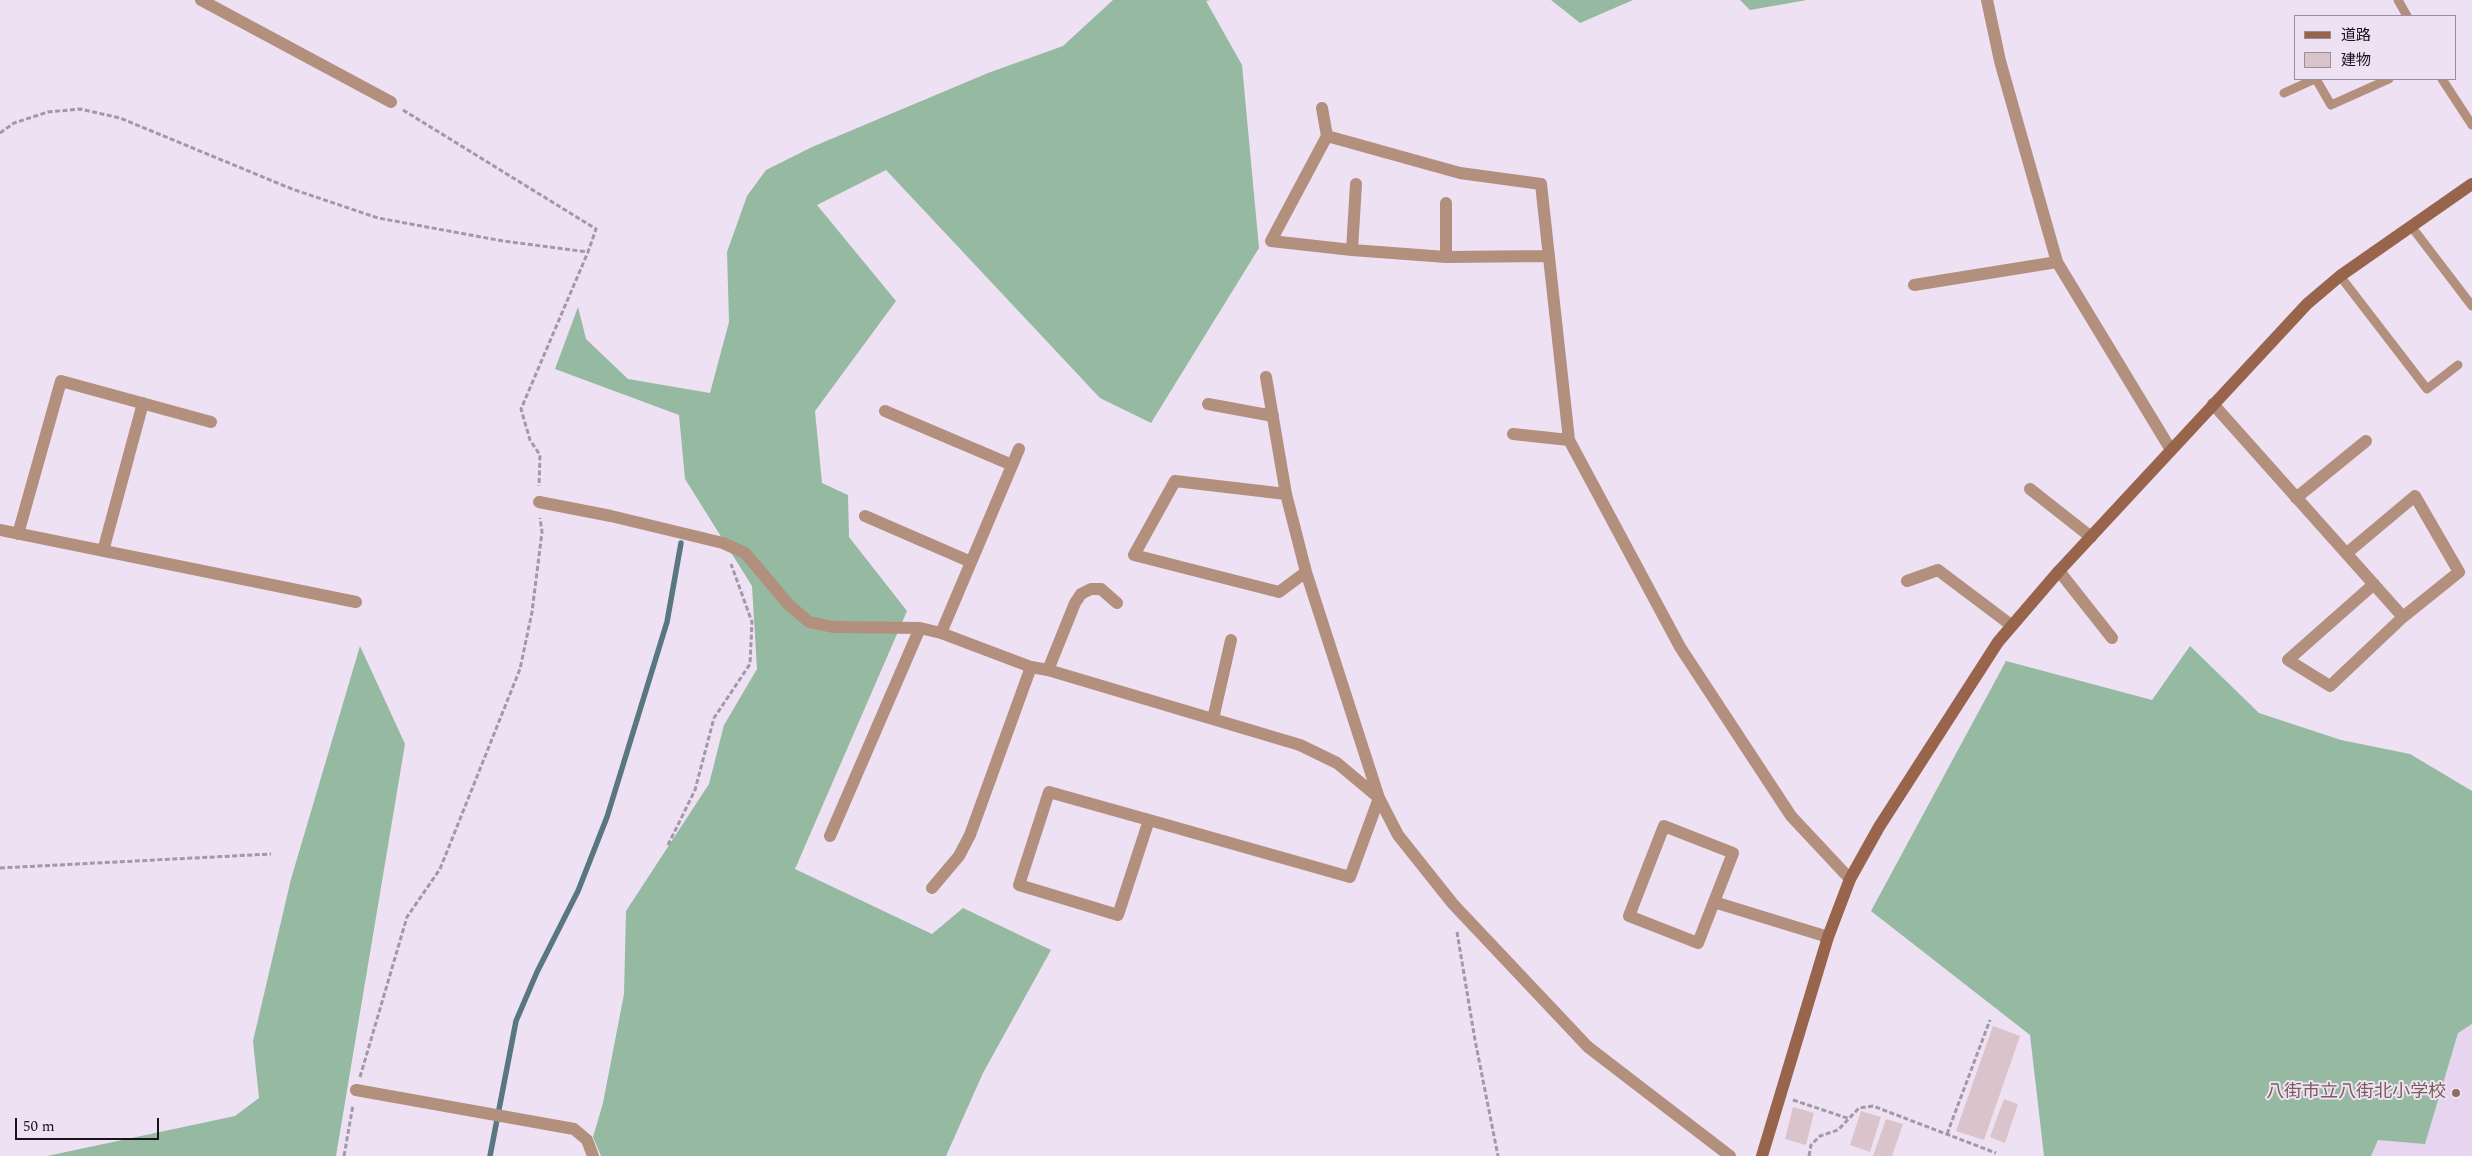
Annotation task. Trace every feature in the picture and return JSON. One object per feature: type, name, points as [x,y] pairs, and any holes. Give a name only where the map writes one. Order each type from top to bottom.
[{"type":"street","points":[[202,0],[390,102]]},
{"type":"street","points":[[1987,0],[2000,61],[2057,262],[2171,450]]},
{"type":"street","points":[[1322,108],[1327,136],[1271,240],[1352,250],[1446,257],[1548,256]]},
{"type":"street","points":[[1327,136],[1460,173],[1541,184],[1569,440],[1680,647],[1792,816],[1850,878]]},
{"type":"street","points":[[1352,250],[1356,184]]},
{"type":"street","points":[[1762,1156],[1828,937],[1850,878],[1879,826],[2011,625],[2307,304],[2340,276],[2472,184]]},
{"type":"street","points":[[1446,203],[1446,257]]},
{"type":"street","points":[[1914,286],[2057,262]]},
{"type":"street","points":[[1266,377],[1286,494],[1306,572],[1379,798],[1398,835],[1453,904],[1588,1047],[1730,1156]]},
{"type":"street","points":[[18,534],[61,381],[211,422]]},
{"type":"street","points":[[103,551],[143,403]]},
{"type":"street","points":[[1208,404],[1272,416]]},
{"type":"street","points":[[2213,404],[2403,618]]},
{"type":"street","points":[[885,411],[1012,465]]},
{"type":"street","points":[[1513,434],[1569,440]]},
{"type":"street","points":[[2296,498],[2366,441]]},
{"type":"street","points":[[941,633],[1019,449]]},
{"type":"street","points":[[1286,494],[1175,481],[1134,555],[1279,592],[1306,572]]},
{"type":"street","points":[[2030,489],[2091,538]]},
{"type":"street","points":[[2347,554],[2415,496],[2459,572],[2403,618],[2330,686],[2288,660],[2374,584]]},
{"type":"street","points":[[539,502],[611,516],[723,543],[744,553],[789,605],[809,622],[833,627],[920,628],[941,633],[1031,667],[1048,670],[1300,745],[1337,763],[1379,798]]},
{"type":"street","points":[[865,516],[971,562]]},
{"type":"street","points":[[0,530],[356,602]]},
{"type":"street","points":[[1907,581],[1938,570],[2011,625]]},
{"type":"street","points":[[2059,571],[2112,638]]},
{"type":"street","points":[[1048,670],[1075,603],[1081,594],[1091,589],[1102,589],[1117,603]]},
{"type":"street","points":[[830,836],[920,628]]},
{"type":"street","points":[[1213,719],[1232,640]]},
{"type":"street","points":[[932,888],[959,856],[970,835],[1031,667]]},
{"type":"street","points":[[1150,820],[1118,915],[1020,885],[1049,792],[1150,820],[1350,877],[1379,798]]},
{"type":"street","points":[[1664,826],[1733,853],[1714,902],[1698,943],[1629,916],[1664,826]]},
{"type":"street","points":[[1714,902],[1828,937]]},
{"type":"street","points":[[356,1090],[574,1129],[586,1140],[593,1156]]},
{"type":"lane","points":[[2398,0],[2406,15]]},
{"type":"lane","points":[[2284,93],[2313,80]]},
{"type":"lane","points":[[2316,80],[2331,105],[2387,80]]},
{"type":"lane","points":[[2443,80],[2472,125]]},
{"type":"lane","points":[[2411,226],[2472,306]]},
{"type":"lane","points":[[2340,276],[2427,389],[2458,364]]},
{"type":"path","points":[[344,1156],[356,1090],[407,917],[440,869],[520,669],[532,612],[542,532],[539,502],[540,455],[530,440],[521,409],[588,252],[596,228],[390,102]]},
{"type":"path","points":[[0,133],[14,122],[48,112],[80,109],[120,118],[292,189],[378,218],[503,241],[588,252]]},
{"type":"path","points":[[668,845],[695,790],[714,718],[750,664],[752,622],[723,543]]},
{"type":"path","points":[[0,868],[271,854]]},
{"type":"path","points":[[1453,904],[1475,1040],[1498,1156]]},
{"type":"path","points":[[1947,1134],[1990,1020]]},
{"type":"path","points":[[1780,1096],[1850,1119]]},
{"type":"path","points":[[1809,1156],[1811,1145],[1820,1136],[1838,1130],[1859,1108],[1873,1106],[1996,1152]]},
{"type":"shaded area","name":"八街市立八街北小学校","points":[[2472,1024],[2472,1156],[2371,1156],[2378,1140],[2454,1046],[2458,1033]]},
{"type":"green space","points":[[1113,0],[1211,0],[1206,1],[1242,65],[1259,248],[1151,423],[1100,398],[886,170],[817,205],[896,301],[815,411],[822,483],[848,495],[849,537],[907,611],[795,869],[932,934],[963,908],[1051,950],[983,1073],[946,1156],[601,1156],[593,1137],[603,1103],[624,994],[626,911],[709,784],[724,725],[757,669],[752,586],[685,479],[679,415],[555,369],[578,307],[586,339],[628,379],[710,393],[729,322],[727,252],[747,196],[766,170],[812,147],[988,73],[1063,46]]},
{"type":"green space","points":[[1551,0],[1633,0],[1580,23]]},
{"type":"green space","points":[[1740,0],[1807,0],[1750,10]]},
{"type":"green space","points":[[360,646],[405,744],[336,1156],[47,1156],[235,1116],[259,1098],[253,1041],[291,879]]},
{"type":"green space","points":[[2190,646],[2259,713],[2341,740],[2410,754],[2472,791],[2472,1024],[2458,1033],[2425,1144],[2378,1140],[2371,1156],[2044,1156],[2030,1035],[1871,911],[2006,661],[2152,700]]},
{"type":"building","points":[[1993,1026],[2020,1036],[1984,1140],[1956,1131]]},
{"type":"building","points":[[2004,1099],[2018,1104],[2005,1143],[1990,1137]]},
{"type":"building","points":[[1793,1107],[1814,1113],[1806,1145],[1785,1139]]},
{"type":"building","points":[[1861,1111],[1881,1117],[1870,1152],[1850,1145]]},
{"type":"building","points":[[1886,1119],[1903,1124],[1892,1156],[1873,1156]]},
{"type":"waterway","points":[[490,1156],[516,1021],[537,972],[578,891],[607,817],[667,622],[681,543]]},
{"type":"place","name":"八街市立八街北小学校","points":[[2456,1093]]}]
